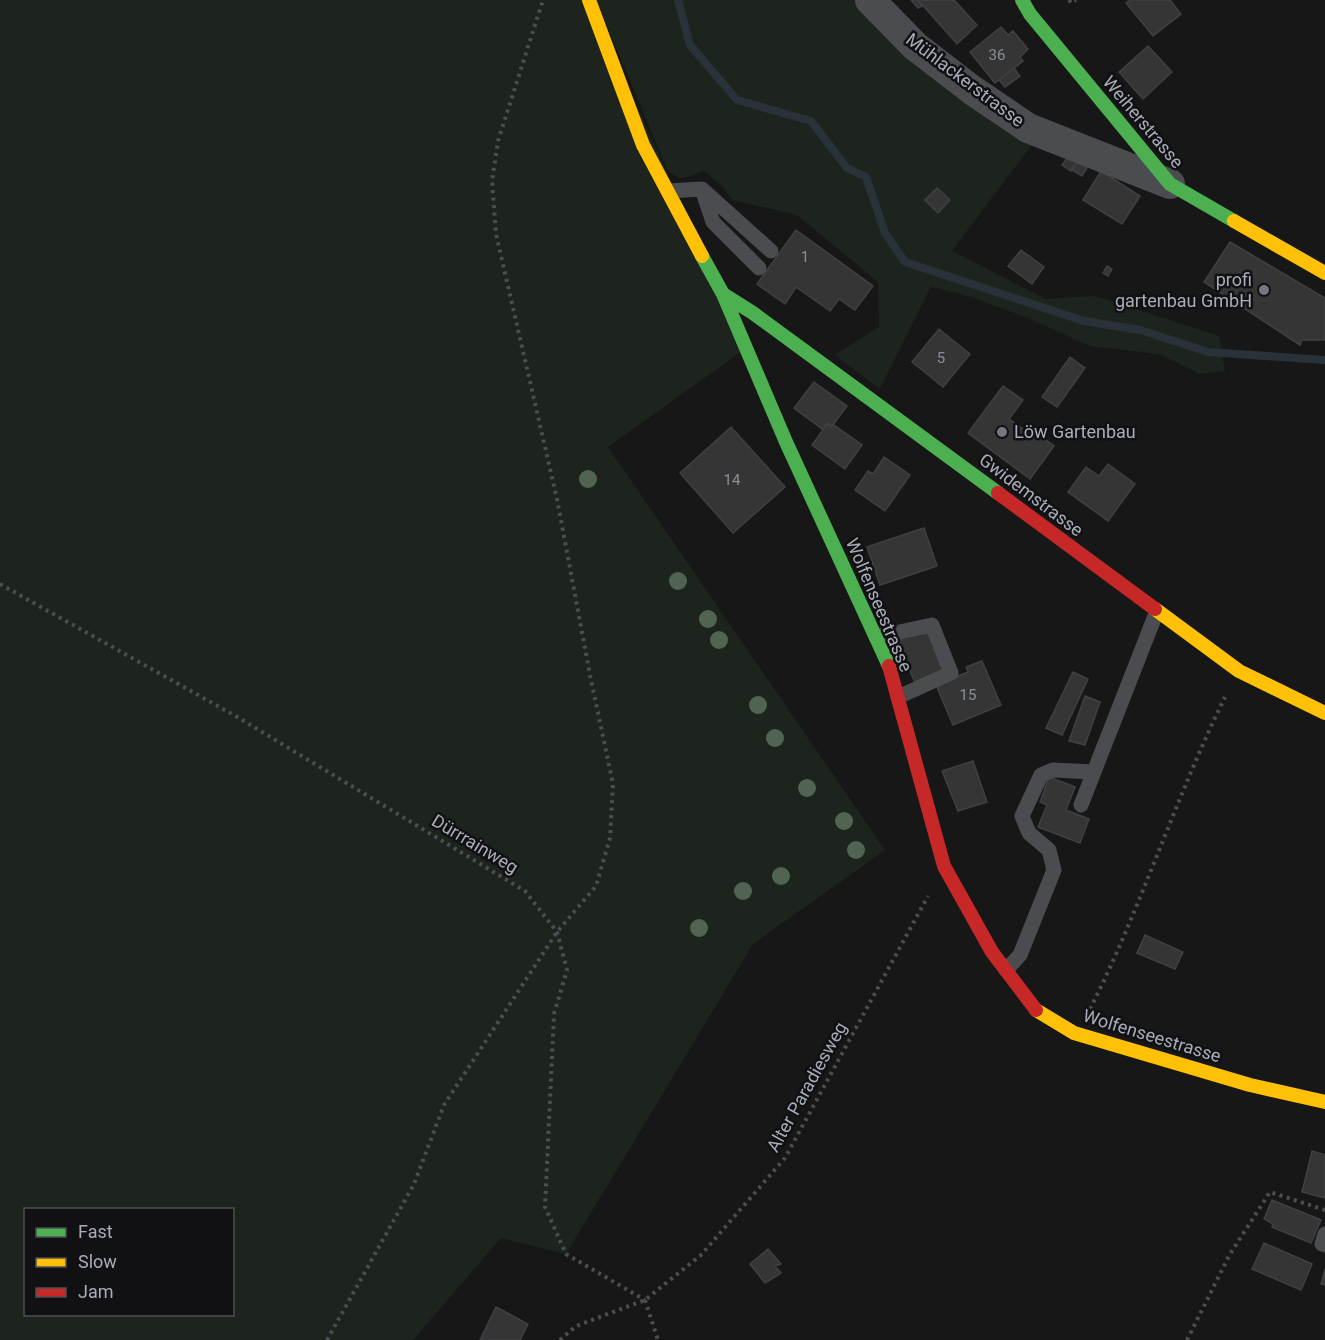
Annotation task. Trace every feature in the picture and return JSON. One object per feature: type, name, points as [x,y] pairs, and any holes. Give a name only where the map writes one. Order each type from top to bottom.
[{"type":"street","name":"Wolfenseestrasse","points":[[589,0],[643,145],[723,294],[786,442],[889,665],[944,866],[992,952],[1036,1010],[1077,1034],[1250,1085],[1325,1102]]},
{"type":"street","name":"Mühlackerstrasse","points":[[870,0],[915,46],[972,90],[1029,128],[1170,184]]},
{"type":"street","name":"Weiherstrasse","points":[[1022,0],[1030,14],[1170,184],[1325,273]]},
{"type":"street","name":"Gwidemstrasse","points":[[723,294],[753,313],[908,426],[1239,671],[1325,713]]},
{"type":"lane","points":[[668,191],[702,189],[771,251]]},
{"type":"lane","points":[[702,189],[713,222],[759,268]]},
{"type":"lane","points":[[1081,806],[1156,611]]},
{"type":"lane","points":[[876,638],[932,626],[951,673],[898,697]]},
{"type":"lane","points":[[1006,970],[1020,955],[1054,870],[1049,850],[1029,833],[1022,816],[1041,775],[1053,770],[1094,772]]},
{"type":"lane","points":[[1325,1234],[1322,1244],[1325,1245]]},
{"type":"path","points":[[327,1340],[414,1184],[444,1105],[557,932],[596,886],[610,838],[613,784],[557,499],[496,234],[492,181],[498,141],[543,0]]},
{"type":"path","points":[[1069,0],[1071,3],[1076,0]]},
{"type":"path","name":"Dürrrainweg","points":[[0,584],[239,718],[525,891],[557,932],[567,970],[554,1014],[545,1207],[566,1254],[645,1300]]},
{"type":"path","points":[[1077,1034],[1106,976],[1190,776],[1239,671]]},
{"type":"path","name":"Alter Paradiesweg","points":[[560,1340],[576,1326],[645,1300],[701,1255],[785,1158],[944,866]]},
{"type":"path","points":[[1187,1340],[1230,1254],[1269,1192],[1325,1210]]},
{"type":"path","points":[[645,1300],[658,1340]]},
{"type":"shaded area","points":[[0,0],[589,0],[746,348],[608,447],[885,850],[753,944],[566,1254],[501,1238],[413,1340],[0,1340]]},
{"type":"shaded area","points":[[596,0],[860,0],[1021,132],[1031,146],[952,251],[1046,299],[1095,296],[1219,336],[1225,371],[1200,374],[1159,354],[1090,346],[1023,316],[965,295],[931,287],[880,389],[835,355],[879,327],[878,282],[797,215],[733,200],[722,186],[704,171],[680,179],[668,171]]},
{"type":"building","points":[[911,0],[918,0],[922,6],[918,8]]},
{"type":"building","points":[[918,0],[954,0],[977,25],[957,44]]},
{"type":"building","points":[[1130,0],[1170,0],[1181,14],[1153,36],[1126,3]]},
{"type":"building","points":[[1001,27],[1008,35],[1013,31],[1028,49],[1020,57],[1023,61],[995,83],[970,52]]},
{"type":"building","points":[[1148,46],[1172,72],[1143,99],[1119,72]]},
{"type":"building","points":[[1014,68],[1020,76],[1005,87],[999,80]]},
{"type":"building","points":[[1073,150],[1081,156],[1071,171],[1062,165]]},
{"type":"building","points":[[1082,154],[1092,160],[1082,176],[1072,170]]},
{"type":"building","points":[[1101,171],[1140,196],[1122,224],[1083,200]]},
{"type":"building","points":[[937,188],[950,200],[938,213],[925,200]]},
{"type":"building","points":[[796,230],[873,286],[855,310],[839,299],[830,311],[796,287],[785,304],[757,284]]},
{"type":"building","name":"profi gartenbau GmbH","points":[[1230,242],[1325,298],[1325,340],[1302,340],[1300,345],[1204,282]]},
{"type":"building","points":[[1021,250],[1044,267],[1032,284],[1008,266]]},
{"type":"building","points":[[1107,266],[1112,269],[1108,276],[1103,273]]},
{"type":"building","points":[[939,329],[970,354],[943,387],[912,362]]},
{"type":"building","points":[[1070,357],[1085,368],[1057,407],[1042,397]]},
{"type":"building","points":[[814,382],[847,406],[832,426],[827,423],[822,429],[794,408]]},
{"type":"building","name":"Löw Gartenbau","points":[[1003,386],[1023,400],[1009,419],[1026,431],[1028,427],[1054,446],[1030,479],[968,433]]},
{"type":"building","points":[[827,424],[832,428],[834,425],[862,445],[845,469],[812,445]]},
{"type":"building","points":[[731,427],[785,487],[733,533],[680,473]]},
{"type":"building","points":[[884,457],[910,475],[885,511],[855,490],[868,471],[873,474]]},
{"type":"building","points":[[1108,464],[1135,484],[1108,521],[1068,492],[1086,467],[1099,476]]},
{"type":"building","points":[[924,528],[937,566],[880,585],[867,547]]},
{"type":"building","points":[[927,628],[946,672],[916,685],[897,641]]},
{"type":"building","points":[[982,661],[1001,705],[953,725],[936,685],[968,672],[966,667]]},
{"type":"building","points":[[1073,672],[1088,679],[1062,735],[1046,728]]},
{"type":"building","points":[[1085,696],[1100,702],[1085,745],[1069,741]]},
{"type":"building","points":[[973,761],[987,802],[958,811],[942,771]]},
{"type":"building","points":[[1049,777],[1075,787],[1066,810],[1089,819],[1080,843],[1038,827],[1047,805],[1040,802]]},
{"type":"building","points":[[1145,935],[1183,952],[1175,969],[1137,953]]},
{"type":"building","points":[[1312,1151],[1325,1155],[1325,1198],[1302,1192]]},
{"type":"building","points":[[1272,1200],[1321,1220],[1311,1243],[1272,1227],[1273,1224],[1264,1219]]},
{"type":"building","points":[[1264,1243],[1312,1264],[1301,1290],[1252,1269]]},
{"type":"building","points":[[768,1249],[781,1264],[775,1266],[781,1273],[765,1283],[750,1264]]},
{"type":"building","points":[[1325,1269],[1325,1285],[1321,1284]]},
{"type":"building","points":[[496,1307],[528,1324],[520,1340],[480,1340]]},
{"type":"waterway","points":[[678,0],[690,45],[737,100],[811,121],[847,168],[866,177],[885,233],[905,262],[1084,321],[1140,330],[1208,352],[1325,360]]},
{"type":"traffic: fast","points":[[1022,0],[1030,14],[1170,184],[1234,221]]},
{"type":"traffic: fast","points":[[702,256],[723,294],[786,442],[889,666]]},
{"type":"traffic: fast","points":[[723,294],[753,313],[998,493]]},
{"type":"traffic: slow","points":[[589,0],[643,145],[702,256]]},
{"type":"traffic: slow","points":[[1234,221],[1325,273]]},
{"type":"traffic: slow","points":[[1155,609],[1239,671],[1325,713]]},
{"type":"traffic: slow","points":[[1036,1010],[1074,1033],[1250,1085],[1325,1102]]},
{"type":"traffic: jam","points":[[998,493],[1155,609]]},
{"type":"traffic: jam","points":[[889,666],[944,866],[992,952],[1036,1010]]},
{"type":"place","name":"profi gartenbau GmbH","points":[[1264,290]]},
{"type":"place","name":"Löw Gartenbau","points":[[1002,432]]}]
